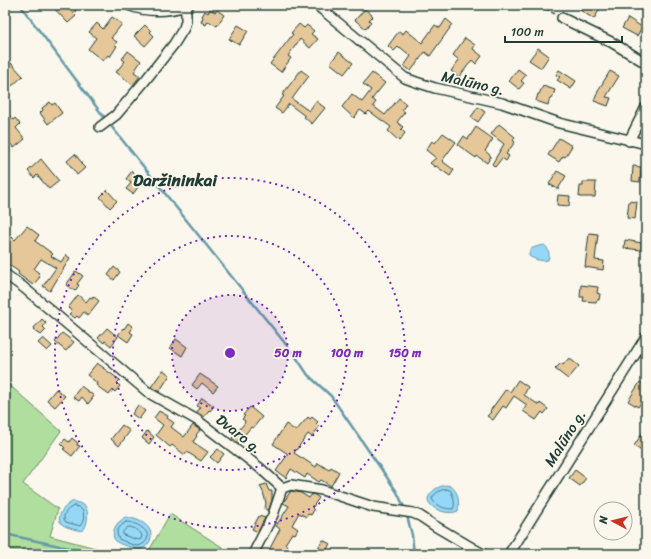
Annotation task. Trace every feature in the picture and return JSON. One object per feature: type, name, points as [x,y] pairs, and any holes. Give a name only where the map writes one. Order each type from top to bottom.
[{"type":"street","points":[[100,127],[116,115],[144,82],[174,44],[186,22],[187,6],[156,11],[145,10],[128,5]]},
{"type":"street","name":"Malūno g.","points":[[316,5],[324,10],[404,78],[435,88],[502,103],[559,123],[646,144]]},
{"type":"street","points":[[562,18],[611,42],[646,63]]},
{"type":"street","points":[[629,141],[646,107]]},
{"type":"street","name":"Dvaro g.","points":[[5,274],[23,287],[149,394],[197,420],[260,468],[282,488]]},
{"type":"street","name":"Malūno g.","points":[[509,554],[646,337]]},
{"type":"street","points":[[253,554],[274,515],[282,488],[291,485],[322,490],[373,507],[413,513],[483,554]]},
{"type":"path","points":[[539,5],[562,18]]},
{"type":"green space","points":[[5,381],[61,431],[23,484],[58,509],[50,536],[118,554],[5,554]]},
{"type":"green space","points":[[170,514],[233,554],[147,554]]},
{"type":"water","points":[[544,245],[549,252],[548,260],[538,260],[529,256],[531,249]]},
{"type":"water","points":[[446,485],[450,486],[456,491],[459,503],[458,511],[451,513],[443,512],[435,509],[428,502],[428,498],[433,491]]},
{"type":"water","points":[[74,501],[84,505],[86,508],[87,522],[83,530],[70,528],[60,522],[59,518],[64,508]]},
{"type":"water","points":[[125,517],[140,521],[148,527],[151,536],[150,541],[145,547],[135,549],[120,544],[115,540],[113,533],[115,528]]},
{"type":"building","points":[[51,5],[71,5],[76,11],[73,13],[76,16],[68,23]]},
{"type":"building","points":[[583,5],[602,5],[594,19],[580,10]]},
{"type":"building","points":[[210,9],[215,12],[217,10],[224,15],[217,26],[208,21],[206,25],[201,22],[205,11],[208,13]]},
{"type":"building","points":[[365,9],[373,16],[369,20],[371,22],[366,29],[355,20]]},
{"type":"building","points":[[112,17],[122,24],[111,38],[117,42],[115,45],[117,46],[110,57],[108,55],[103,61],[88,49],[96,38],[89,32],[97,23],[103,29]]},
{"type":"building","points":[[628,18],[642,27],[637,36],[622,28]]},
{"type":"building","points":[[446,19],[452,24],[450,28],[430,56],[425,52],[411,71],[404,66],[411,56],[401,48],[400,49],[398,47],[394,51],[388,46],[399,31],[403,34],[406,30],[422,43],[435,25],[440,28]]},
{"type":"building","points":[[299,24],[304,28],[307,25],[314,31],[311,34],[318,39],[310,48],[300,39],[288,56],[291,58],[281,72],[270,64]]},
{"type":"building","points":[[145,25],[154,36],[145,46],[134,36]]},
{"type":"building","points":[[238,25],[248,31],[239,45],[229,39]]},
{"type":"building","points":[[465,38],[475,45],[473,49],[482,56],[476,64],[472,60],[459,77],[451,71],[459,60],[453,55]]},
{"type":"building","points":[[538,48],[549,56],[541,68],[529,60]]},
{"type":"building","points":[[128,51],[141,61],[134,72],[140,76],[133,85],[116,72],[125,61],[122,59]]},
{"type":"building","points":[[339,52],[353,63],[344,74],[330,63]]},
{"type":"building","points":[[11,63],[23,76],[12,86],[5,79],[5,69]]},
{"type":"building","points":[[518,69],[526,75],[521,81],[524,83],[519,89],[509,81]]},
{"type":"building","points":[[301,70],[309,76],[292,99],[309,111],[316,101],[325,108],[312,124],[304,117],[305,116],[289,104],[282,113],[275,108],[284,96],[282,95]]},
{"type":"building","points":[[559,70],[576,81],[571,89],[557,80],[560,77],[556,75]]},
{"type":"building","points":[[610,71],[619,76],[606,97],[611,98],[608,106],[594,101],[599,89]]},
{"type":"building","points":[[372,73],[385,83],[372,99],[376,102],[373,106],[385,115],[399,98],[406,104],[402,110],[405,112],[397,122],[403,127],[401,129],[405,133],[399,141],[388,131],[391,127],[369,111],[366,114],[360,110],[354,118],[342,107],[352,94],[362,102],[371,90],[363,84]]},
{"type":"building","points":[[543,86],[555,90],[548,105],[536,101]]},
{"type":"building","points":[[50,102],[52,105],[55,103],[62,113],[48,124],[40,113],[43,110],[42,108]]},
{"type":"building","points":[[478,107],[485,112],[478,122],[471,117]]},
{"type":"building","points":[[5,110],[13,120],[15,118],[20,124],[16,128],[25,139],[14,148],[5,137]]},
{"type":"building","points":[[499,124],[515,137],[513,140],[515,142],[506,154],[509,156],[506,161],[502,158],[495,167],[492,164],[504,144],[491,134]]},
{"type":"building","points":[[476,127],[493,139],[485,151],[491,156],[487,163],[477,156],[476,158],[458,145],[464,136],[468,139]]},
{"type":"building","points":[[443,133],[456,142],[442,161],[454,170],[450,176],[430,163],[436,158],[426,150],[432,141],[435,143]]},
{"type":"building","points":[[559,138],[572,146],[565,157],[563,156],[559,162],[548,155]]},
{"type":"building","points":[[75,154],[85,168],[77,175],[67,161]]},
{"type":"building","points":[[41,159],[59,181],[49,189],[37,175],[34,178],[28,171]]},
{"type":"building","points":[[633,166],[641,167],[640,182],[632,181]]},
{"type":"building","points":[[132,171],[141,183],[133,194],[126,189],[131,183],[126,179]]},
{"type":"building","points":[[557,171],[566,176],[558,189],[549,184]]},
{"type":"building","points":[[583,182],[596,182],[595,197],[579,197],[580,186],[583,186]]},
{"type":"building","points":[[107,190],[117,201],[110,208],[100,197]]},
{"type":"building","points":[[558,195],[570,196],[569,206],[557,205]]},
{"type":"building","points":[[629,201],[637,202],[635,219],[627,218]]},
{"type":"building","points":[[27,226],[39,235],[35,241],[53,254],[51,256],[61,262],[66,255],[70,258],[50,291],[43,286],[56,268],[41,259],[34,269],[39,273],[37,275],[40,277],[33,285],[5,262],[5,246],[12,237],[15,240]]},
{"type":"building","points":[[589,233],[598,234],[595,260],[604,261],[603,270],[585,267]]},
{"type":"building","points":[[625,240],[642,243],[641,250],[624,248]]},
{"type":"building","points":[[114,267],[120,272],[114,280],[108,275]]},
{"type":"building","points":[[76,271],[83,276],[77,284],[79,285],[75,291],[66,285]]},
{"type":"building","points":[[581,285],[598,287],[597,293],[600,294],[599,300],[596,302],[583,301],[584,297],[580,297]]},
{"type":"building","points":[[78,295],[86,302],[93,296],[99,301],[88,315],[84,312],[79,318],[77,316],[75,318],[69,314],[72,311],[68,308]]},
{"type":"building","points":[[42,319],[46,323],[43,327],[46,330],[41,335],[33,329]]},
{"type":"building","points":[[128,323],[133,327],[130,332],[133,334],[128,342],[118,335]]},
{"type":"building","points":[[107,328],[118,337],[111,346],[98,338]]},
{"type":"building","points":[[62,333],[74,342],[66,351],[55,342]]},
{"type":"building","points":[[43,338],[52,346],[47,351],[38,343]]},
{"type":"building","points":[[176,339],[187,347],[182,356],[170,348]]},
{"type":"building","points":[[569,358],[579,366],[568,379],[555,369],[561,363],[563,365]]},
{"type":"building","points":[[97,363],[120,380],[117,383],[120,386],[115,392],[113,390],[109,395],[96,385],[97,383],[87,375]]},
{"type":"building","points":[[163,370],[170,375],[159,392],[151,387]]},
{"type":"building","points":[[200,374],[218,386],[213,392],[202,383],[197,389],[192,385]]},
{"type":"building","points":[[518,380],[528,387],[524,395],[548,409],[544,414],[542,412],[536,420],[523,411],[527,405],[514,396],[506,408],[503,406],[493,420],[487,416],[506,389],[510,392]]},
{"type":"building","points":[[640,382],[646,386],[646,395],[638,407],[628,401]]},
{"type":"building","points":[[81,386],[94,396],[88,404],[82,397],[79,401],[73,397]]},
{"type":"building","points":[[56,389],[65,396],[55,407],[47,400]]},
{"type":"building","points":[[202,398],[214,406],[204,417],[197,412],[200,408],[197,406]]},
{"type":"building","points":[[138,405],[145,411],[139,419],[132,414]]},
{"type":"building","points":[[250,407],[262,417],[253,428],[251,427],[238,443],[232,438],[244,424],[245,421],[242,419],[245,416],[243,415]]},
{"type":"building","points":[[159,411],[168,416],[167,418],[174,423],[171,427],[184,437],[193,425],[200,430],[193,442],[208,452],[201,461],[187,452],[185,455],[172,445],[170,447],[156,435],[163,425],[154,418]]},
{"type":"building","points":[[308,417],[310,419],[312,417],[318,422],[316,424],[319,427],[312,437],[308,434],[294,453],[316,467],[318,463],[329,470],[331,467],[339,472],[331,486],[321,480],[319,482],[307,474],[305,478],[291,469],[286,478],[276,471],[288,454],[273,444],[286,424],[296,431]]},
{"type":"building","points":[[122,425],[130,431],[119,446],[111,439]]},
{"type":"building","points":[[646,427],[646,446],[643,452],[634,446]]},
{"type":"building","points":[[147,431],[154,437],[149,444],[142,438]]},
{"type":"building","points":[[72,438],[78,443],[77,445],[80,446],[72,456],[63,449],[65,448],[61,444],[65,439],[69,442]]},
{"type":"building","points":[[218,449],[224,454],[217,463],[210,457]]},
{"type":"building","points":[[575,470],[586,478],[580,486],[569,478]]},
{"type":"building","points":[[266,484],[269,491],[272,491],[272,500],[268,512],[265,509],[266,503],[260,486]]},
{"type":"building","points":[[292,491],[301,493],[309,498],[312,494],[319,498],[312,508],[314,510],[311,515],[308,514],[306,517],[299,513],[292,525],[298,529],[295,534],[292,533],[285,544],[288,546],[283,554],[279,552],[278,554],[271,554],[268,552],[280,529],[276,526],[289,506],[283,503]]},
{"type":"building","points":[[259,516],[265,518],[258,532],[252,529]]},
{"type":"building","points":[[323,540],[330,544],[324,554],[314,554]]},
{"type":"waterway","points":[[20,5],[104,117]]},
{"type":"waterway","points":[[111,126],[296,357],[308,375],[331,396],[397,492],[404,507]]},
{"type":"waterway","points":[[407,516],[412,535],[414,554]]},
{"type":"waterway","points":[[5,534],[96,554]]},
{"type":"district","name":"Daržininkai","points":[[175,180]]}]
